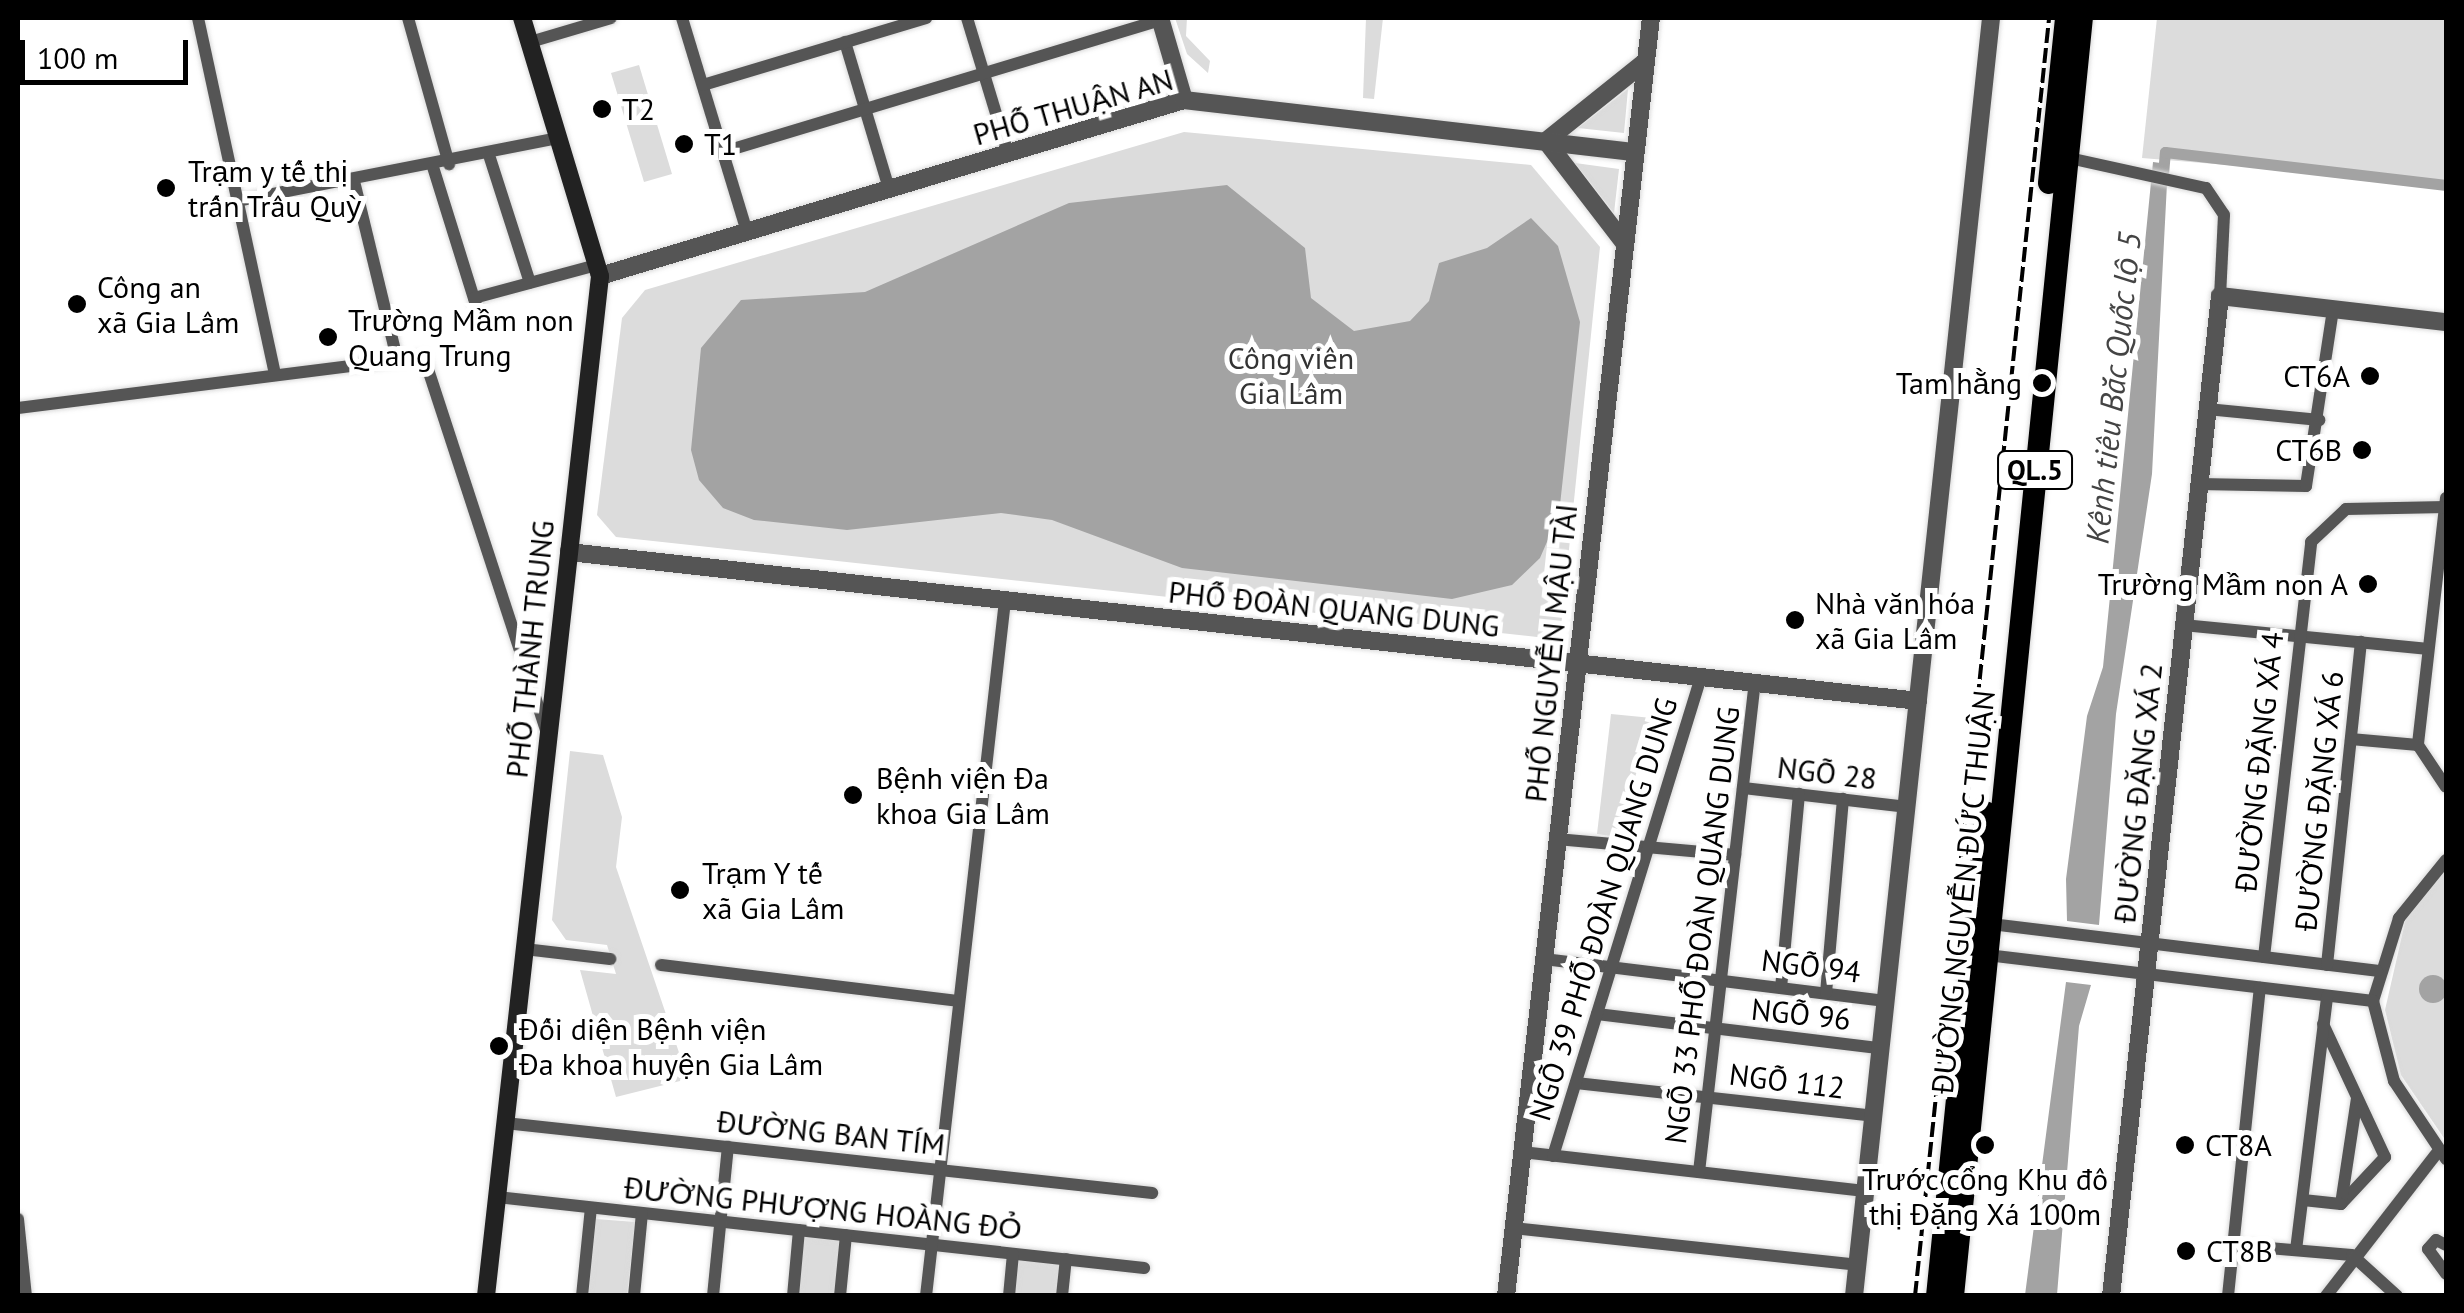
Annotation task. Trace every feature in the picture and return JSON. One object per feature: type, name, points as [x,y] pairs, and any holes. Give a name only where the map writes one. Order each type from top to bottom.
[{"type":"highway","name":"ĐƯỜNG NGUYỄN ĐỨC THUẬN","points":[[1953,1296],[1982,923],[2066,18]]},
{"type":"highway","name":"ĐƯỜNG NGUYỄN ĐỨC THUẬN","points":[[1982,923],[2070,158],[2082,18]]},
{"type":"highway","name":"ĐƯỜNG NGUYỄN ĐỨC THUẬN","points":[[1936,1296],[1980,954]]},
{"type":"main road","name":"PHỐ THÀNH TRUNG","points":[[486,1296],[598,270],[522,18]]},
{"type":"street","points":[[198,18],[275,375]]},
{"type":"street","points":[[408,18],[449,164]]},
{"type":"street","points":[[530,42],[611,18]]},
{"type":"street","points":[[682,18],[747,232]]},
{"type":"street","points":[[703,85],[926,18]]},
{"type":"street","points":[[967,18],[1008,153]]},
{"type":"street","name":"PHỐ NGUYỄN MẬU TÀI","points":[[1506,1295],[1650,18]]},
{"type":"street","points":[[1854,1296],[1991,18]]},
{"type":"street","points":[[723,152],[1160,19],[1184,100]]},
{"type":"street","points":[[844,42],[889,189]]},
{"type":"street","points":[[1625,244],[1546,142],[1646,61]]},
{"type":"street","name":"PHỐ THUẬN AN","points":[[598,270],[747,232],[1184,100],[1636,152]]},
{"type":"street","points":[[238,201],[449,164],[558,138]]},
{"type":"street","points":[[489,155],[530,283]]},
{"type":"street","points":[[2070,158],[2174,174],[2206,188],[2224,215],[2220,296],[2446,322]]},
{"type":"street","points":[[433,167],[481,321]]},
{"type":"street","points":[[354,181],[397,359]]},
{"type":"street","points":[[474,298],[598,270]]},
{"type":"street","name":"ĐƯỜNG ĐẶNG XÁ 2","points":[[2110,1296],[2220,296]]},
{"type":"street","points":[[2199,484],[2303,489],[2319,420],[2334,309]]},
{"type":"street","points":[[18,408],[424,357],[548,738]]},
{"type":"street","points":[[2207,409],[2319,420]]},
{"type":"street","points":[[2418,745],[2446,498]]},
{"type":"street","name":"ĐƯỜNG ĐẶNG XÁ 4","points":[[2264,958],[2306,557],[2330,518],[2365,506],[2446,507]]},
{"type":"street","name":"PHỐ ĐOÀN QUANG DUNG","points":[[569,552],[1918,701]]},
{"type":"street","points":[[926,1296],[1004,600]]},
{"type":"street","points":[[2184,625],[2428,649]]},
{"type":"street","name":"ĐƯỜNG ĐẶNG XÁ 6","points":[[2327,965],[2361,642]]},
{"type":"street","name":"NGÕ 39 PHỐ ĐOÀN QUANG DUNG","points":[[1553,1156],[1701,677]]},
{"type":"street","name":"NGÕ 33 PHỐ ĐOÀN QUANG DUNG","points":[[1699,1172],[1755,683]]},
{"type":"street","points":[[2350,739],[2418,745],[2442,766],[2446,786]]},
{"type":"street","name":"NGÕ 28","points":[[1743,788],[1906,807]]},
{"type":"street","points":[[1780,988],[1800,794]]},
{"type":"street","points":[[1826,993],[1843,800]]},
{"type":"street","points":[[1558,838],[1735,855]]},
{"type":"street","points":[[2326,1296],[2352,1255],[2442,1156],[2394,1081],[2374,1001],[2377,971],[2400,918],[2446,860]]},
{"type":"street","points":[[1982,923],[2377,971]]},
{"type":"street","points":[[524,949],[610,959]]},
{"type":"street","points":[[1980,954],[2374,1001]]},
{"type":"street","name":"NGÕ 94","points":[[1544,959],[1885,1001]]},
{"type":"street","points":[[661,965],[958,1001]]},
{"type":"street","points":[[2228,1296],[2260,988]]},
{"type":"street","points":[[2296,1250],[2327,996]]},
{"type":"street","name":"NGÕ 96","points":[[1597,1014],[1880,1048]]},
{"type":"street","points":[[2324,1024],[2384,1157],[2341,1204]]},
{"type":"street","name":"NGÕ 112","points":[[1576,1083],[1873,1116]]},
{"type":"street","points":[[2341,1204],[2358,1098]]},
{"type":"street","name":"ĐƯỜNG BAN TÍM","points":[[505,1122],[1152,1193]]},
{"type":"street","points":[[713,1296],[728,1147]]},
{"type":"street","points":[[1522,1152],[1865,1191]]},
{"type":"street","name":"ĐƯỜNG PHƯỢNG HOÀNG ĐỎ","points":[[496,1198],[1144,1268]]},
{"type":"street","points":[[2302,1200],[2341,1204]]},
{"type":"street","points":[[582,1296],[591,1208]]},
{"type":"street","points":[[634,1296],[642,1213]]},
{"type":"street","points":[[18,1219],[26,1296]]},
{"type":"street","points":[[1513,1228],[1857,1264]]},
{"type":"street","points":[[792,1296],[800,1230]]},
{"type":"street","points":[[840,1296],[846,1236]]},
{"type":"street","points":[[2446,1246],[2436,1240],[2428,1249],[2446,1274]]},
{"type":"street","points":[[2233,1245],[2352,1255],[2397,1296]]},
{"type":"street","points":[[1009,1296],[1013,1254]]},
{"type":"street","points":[[1062,1296],[1066,1259]]},
{"type":"street","points":[[1506,1295],[1516,1296]]},
{"type":"green space","points":[[1175,18],[1187,18],[1186,36],[1210,61],[1208,73],[1187,54]]},
{"type":"green space","points":[[1366,18],[1383,18],[1374,99],[1363,98]]},
{"type":"green space","points":[[2157,18],[2446,18],[2446,183],[2142,158]]},
{"type":"green space","points":[[639,65],[672,174],[644,182],[611,73]]},
{"type":"green space","points":[[1628,89],[1624,133],[1578,128]]},
{"type":"green space","name":"Công viên Gia Lâm","points":[[1184,132],[1531,165],[1600,247],[1561,627],[1546,638],[616,537],[597,515],[622,318],[645,290]]},
{"type":"green space","points":[[1575,163],[1619,169],[1614,213]]},
{"type":"green space","points":[[1611,714],[1652,718],[1618,837],[1597,834]]},
{"type":"green space","points":[[570,751],[603,755],[622,817],[616,867],[688,1079],[616,1097],[580,970],[616,974],[607,945],[566,940],[552,920]]},
{"type":"green space","points":[[2446,869],[2446,1141],[2401,1075],[2385,1010],[2406,918]]},
{"type":"green space","points":[[596,1219],[635,1222],[627,1295],[588,1296]]},
{"type":"green space","points":[[799,1230],[846,1235],[840,1295],[793,1296]]},
{"type":"green space","points":[[1013,1254],[1066,1259],[1062,1295],[1008,1296]]},
{"type":"shaded area","points":[[2153,162],[2168,164],[2152,474],[2116,714],[2099,925],[2067,921],[2066,879],[2087,716],[2103,667]]},
{"type":"shaded area","name":"Công viên Gia Lâm","points":[[1227,185],[1305,248],[1311,298],[1354,331],[1410,321],[1429,301],[1439,263],[1487,248],[1531,218],[1558,246],[1580,322],[1559,514],[1540,558],[1512,585],[1452,599],[1182,568],[1052,520],[1001,513],[847,530],[754,520],[723,508],[699,480],[691,450],[701,348],[741,300],[865,292],[1069,203]]},
{"type":"shaded area","points":[[2433,975],[2443,979],[2447,989],[2443,999],[2433,1003],[2423,999],[2419,989],[2423,979]]},
{"type":"shaded area","points":[[2066,982],[2091,985],[2079,1026],[2057,1295],[2025,1295]]},
{"type":"waterway","name":"Kênh tiêu Bắc Quốc lộ 5","points":[[2163,174],[2165,152],[2446,185]]},
{"type":"railway","points":[[1915,1296],[2049,18]]},
{"type":"place","name":"T2","points":[[602,109]]},
{"type":"place","name":"T1","points":[[684,144]]},
{"type":"place","name":"Trạm y tế thị trấn Trâu Quỳ","points":[[166,188]]},
{"type":"place","name":"Công an xã Gia Lâm","points":[[77,304]]},
{"type":"place","name":"Trường Mầm non Quang Trung","points":[[328,337]]},
{"type":"place","name":"CT6A","points":[[2370,376]]},
{"type":"place","name":"Tam hằng","points":[[2042,383]]},
{"type":"place","name":"CT6B","points":[[2362,450]]},
{"type":"place","name":"Trường Mầm non A","points":[[2368,584]]},
{"type":"place","name":"Nhà văn hóa xã Gia Lâm","points":[[1795,620]]},
{"type":"place","name":"Bệnh viện Đa khoa Gia Lâm","points":[[853,795]]},
{"type":"place","name":"Trạm Y tế xã Gia Lâm","points":[[680,890]]},
{"type":"place","name":"Đối diện Bệnh viện Đa khoa huyện Gia Lâm","points":[[499,1046]]},
{"type":"place","name":"Trước cổng Khu đô thị Đặng Xá 100m","points":[[1985,1145]]},
{"type":"place","name":"CT8A","points":[[2185,1145]]},
{"type":"place","name":"CT8B","points":[[2186,1251]]}]
